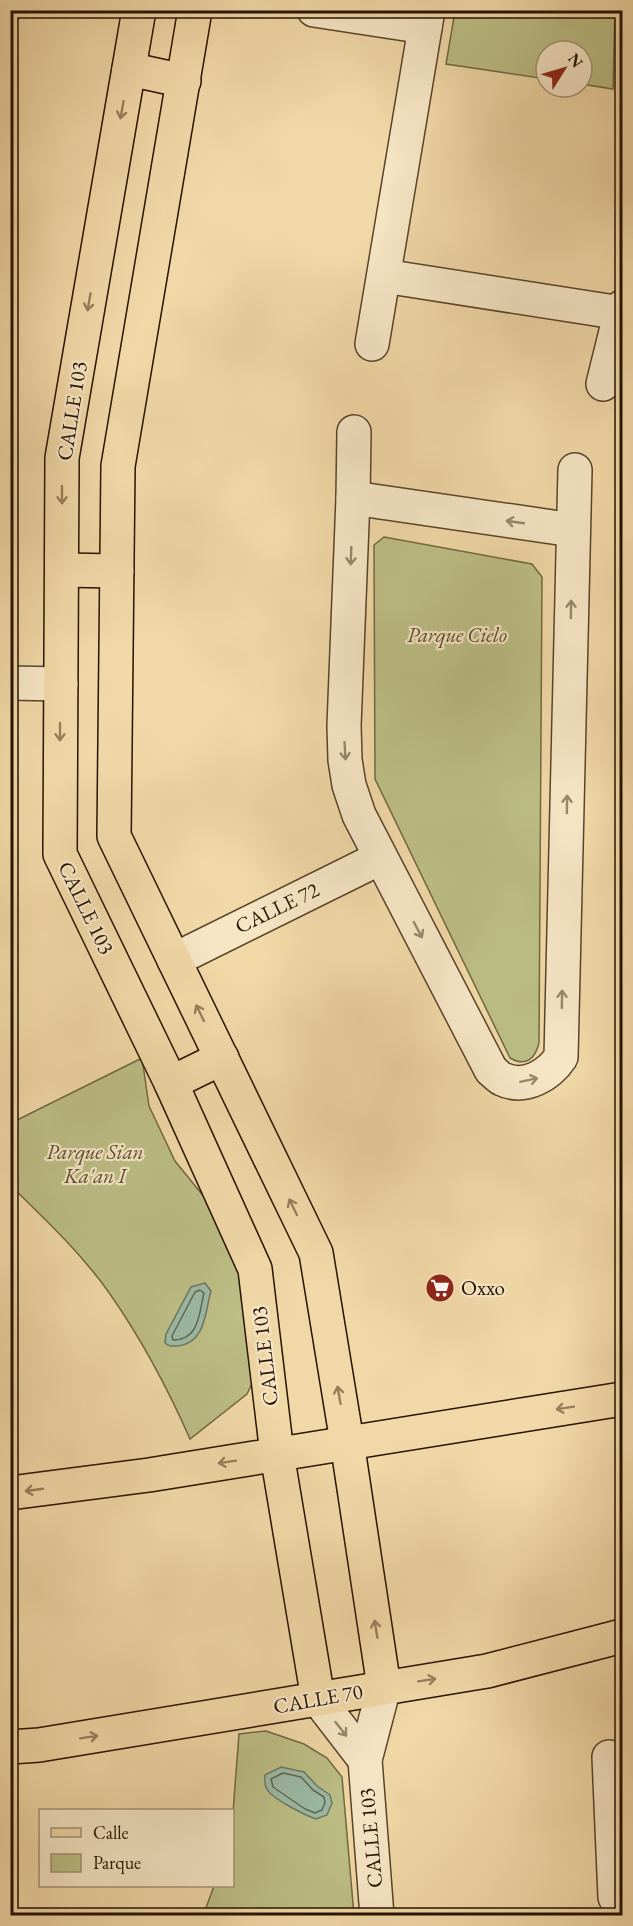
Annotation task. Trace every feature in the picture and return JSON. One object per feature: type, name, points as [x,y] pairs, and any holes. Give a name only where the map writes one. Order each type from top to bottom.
[{"type":"main road","name":"CALLE 103","points":[[139,10],[63,458],[60,854],[171,1083],[255,1269],[277,1454],[318,1699]]},
{"type":"main road","name":"CALLE 103","points":[[195,10],[118,466],[114,836],[316,1253],[384,1687]]},
{"type":"main road","points":[[129,69],[183,81]]},
{"type":"main road","points":[[62,570],[117,571]]},
{"type":"main road","points":[[171,1083],[222,1058]]},
{"type":"main road","points":[[10,1493],[149,1475],[622,1399]]},
{"type":"main road","name":"CALLE 70","points":[[25,1746],[487,1671],[622,1636]]},
{"type":"main road","points":[[10,1766],[25,1746]]},
{"type":"street","points":[[314,10],[427,19],[372,344]]},
{"type":"street","points":[[384,276],[622,310],[603,384]]},
{"type":"street","points":[[354,432],[344,726],[345,760],[349,786],[359,815],[380,858],[491,1070],[502,1080],[516,1082],[536,1079],[553,1068],[561,1058],[575,470]]},
{"type":"street","points":[[353,498],[573,530]]},
{"type":"street","points":[[10,683],[61,684]]},
{"type":"street","name":"CALLE 72","points":[[174,960],[380,858]]},
{"type":"street","name":"CALLE 103","points":[[377,1916],[365,1760],[384,1687]]},
{"type":"street","name":"CALLE 103","points":[[318,1699],[365,1760]]},
{"type":"street","points":[[609,1757],[615,1897],[622,1912]]},
{"type":"green space","points":[[455,11],[615,11],[613,89],[594,86],[594,39],[534,39],[534,77],[446,64]]},
{"type":"green space","name":"Parque Cielo","points":[[384,537],[532,564],[542,577],[539,1043],[529,1060],[521,1062],[510,1058],[375,779],[374,545]]},
{"type":"green space","name":"Parque Sian Ka'an I","points":[[142,1058],[149,1106],[175,1161],[222,1219],[250,1280],[257,1373],[247,1394],[190,1439],[154,1365],[110,1294],[76,1251],[11,1186],[11,1123]]},
{"type":"green space","points":[[266,1731],[304,1744],[327,1758],[342,1777],[354,1915],[203,1916],[214,1887],[234,1887],[233,1809],[239,1734]]},
{"type":"water","points":[[205,1283],[211,1291],[199,1333],[187,1344],[171,1346],[165,1343],[166,1334],[191,1287]]},
{"type":"water","points":[[281,1767],[304,1772],[317,1786],[330,1795],[332,1803],[327,1815],[316,1819],[289,1806],[270,1793],[265,1786],[265,1775]]},
{"type":"place","name":"Oxxo","points":[[440,1288]]}]
